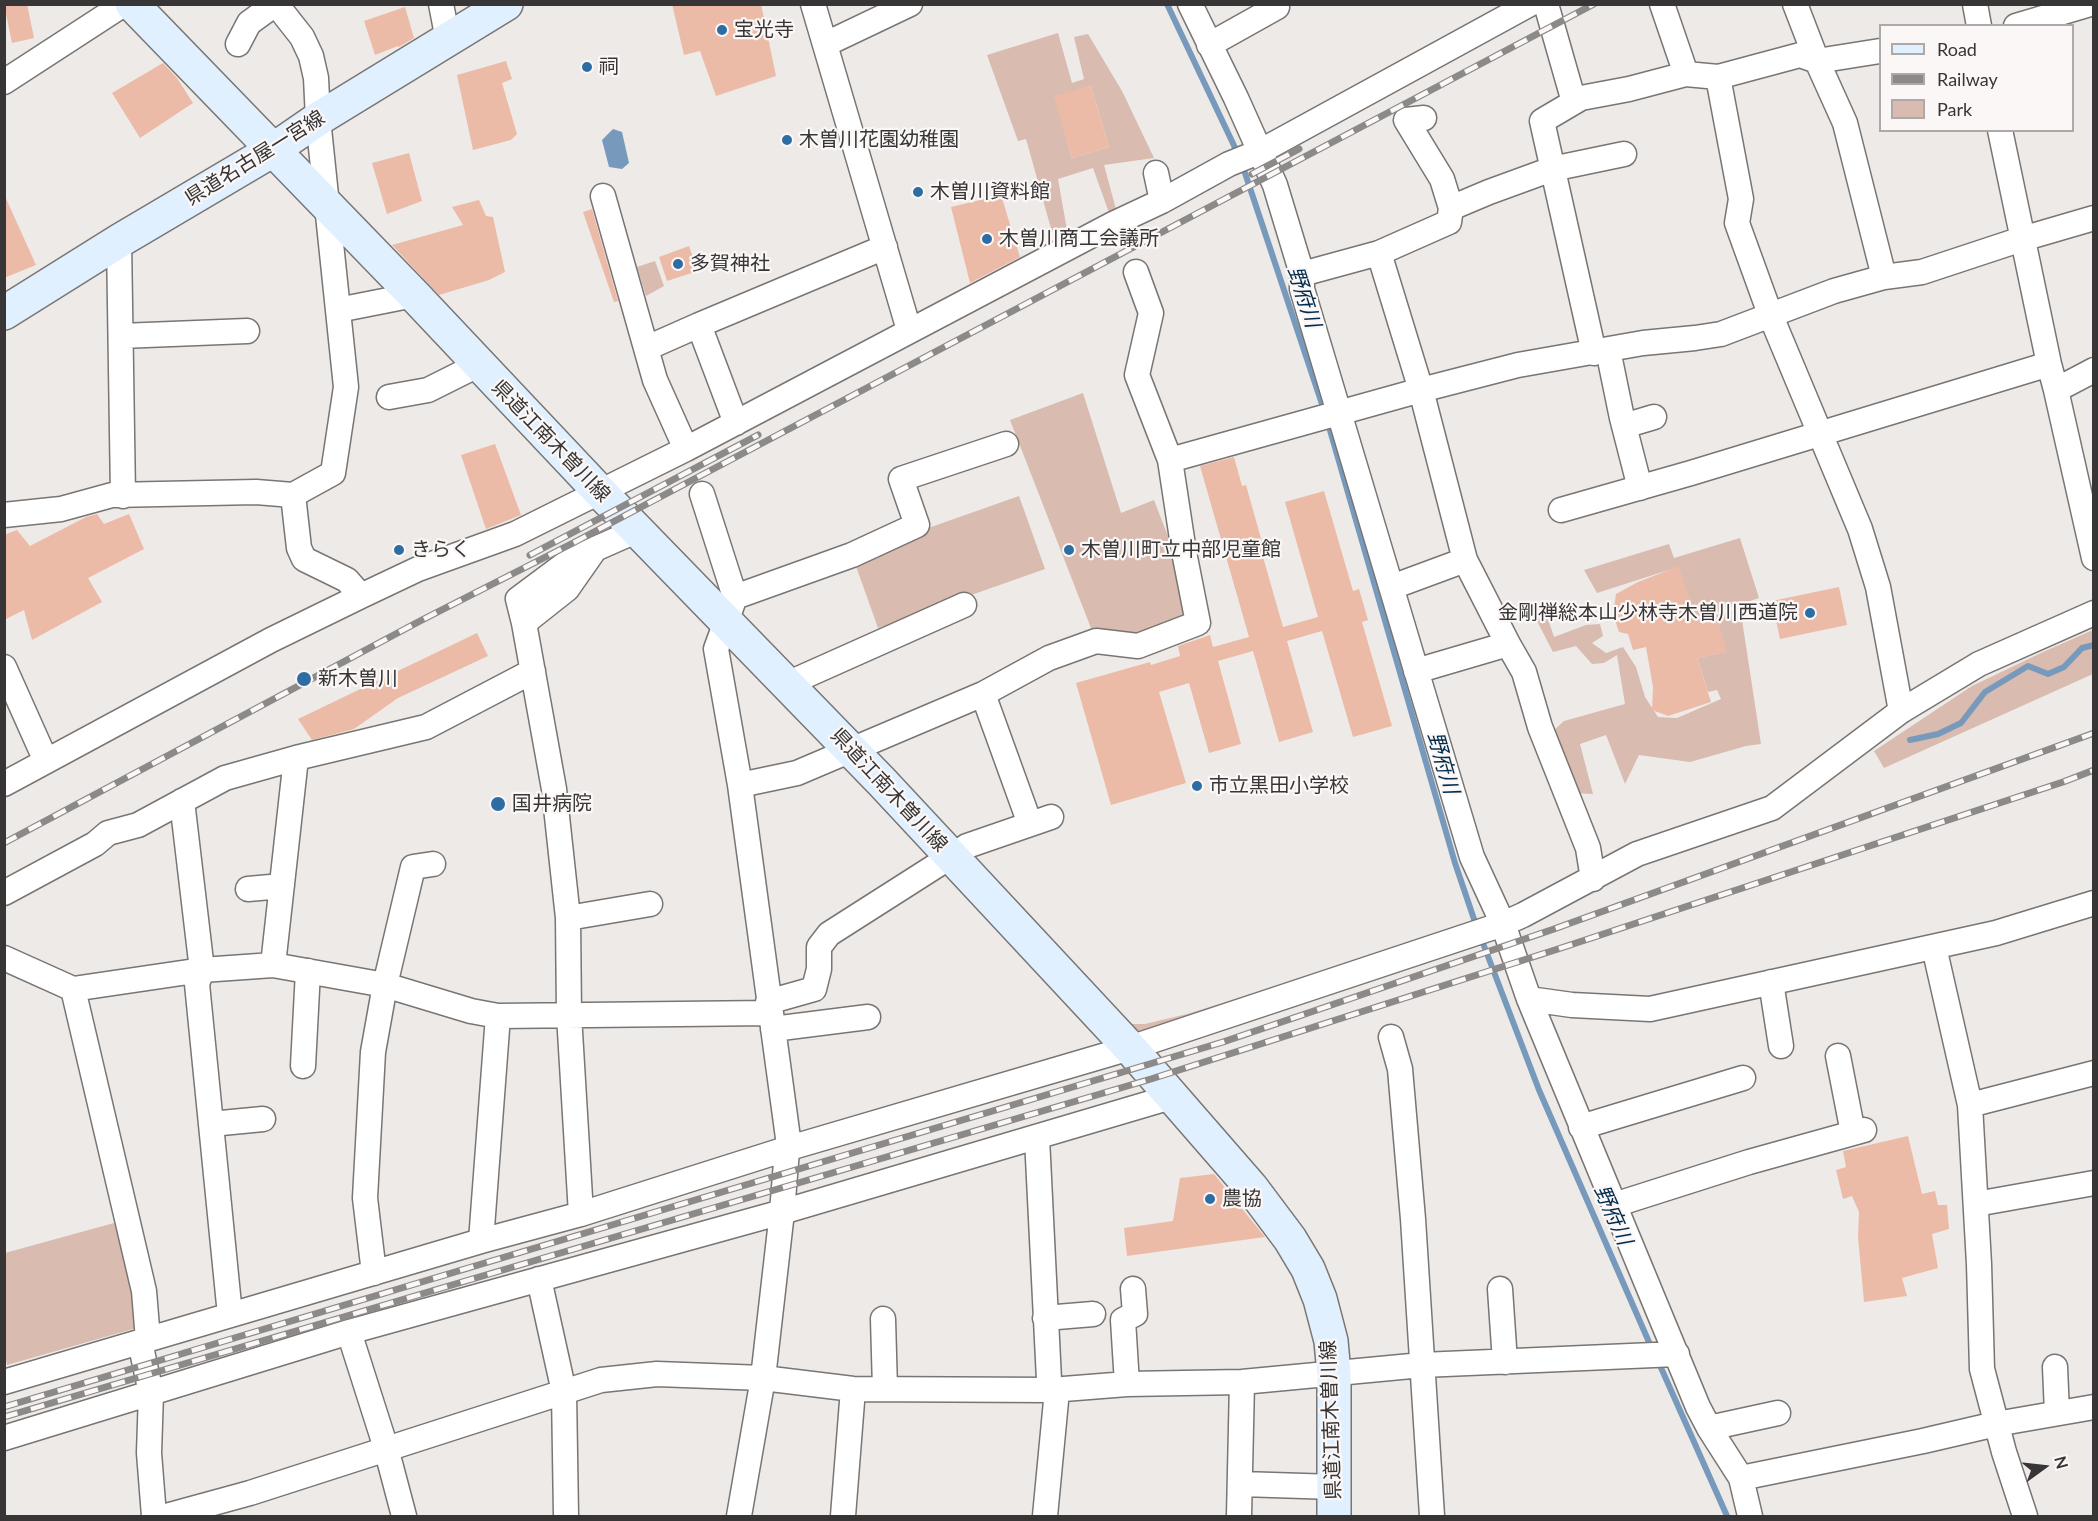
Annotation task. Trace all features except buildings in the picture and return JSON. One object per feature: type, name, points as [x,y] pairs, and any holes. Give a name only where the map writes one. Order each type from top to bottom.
[{"type":"main road","name":"県道江南木曽川線","points":[[132,4],[414,295],[600,492],[638,530],[731,609],[787,684],[1130,1048],[1251,1187],[1290,1239],[1308,1269],[1320,1299],[1331,1341],[1334,1374],[1334,1502]]},
{"type":"main road","name":"県道名古屋一宮線","points":[[4,313],[119,241],[273,150],[318,119],[506,4]]},
{"type":"street","points":[[4,82],[124,4]]},
{"type":"street","points":[[4,515],[61,509],[112,495],[256,492],[293,495],[333,473],[346,387],[318,119],[316,78],[311,56],[302,37],[275,4],[249,23],[238,44]]},
{"type":"street","points":[[441,4],[448,40]]},
{"type":"street","points":[[813,4],[909,330]]},
{"type":"street","points":[[825,45],[910,4]]},
{"type":"street","points":[[1190,4],[1275,185],[1302,274],[1302,289],[1329,417],[1392,587],[1472,857],[1498,926],[1675,1354],[1709,1428],[1741,1478],[1750,1516]]},
{"type":"street","points":[[4,784],[271,640],[418,569],[515,534],[687,449],[1113,224],[1162,201],[1229,164],[1258,153],[1530,4]]},
{"type":"street","points":[[1546,4],[1574,102]]},
{"type":"street","points":[[1662,4],[1686,74]]},
{"type":"street","points":[[1795,4],[1845,123],[1884,278]]},
{"type":"street","points":[[1974,4],[1979,24]]},
{"type":"street","points":[[2023,24],[2090,4]]},
{"type":"street","points":[[1209,45],[1277,7]]},
{"type":"street","points":[[1640,488],[1552,169],[1542,121],[1581,98],[1629,89],[1686,74],[1718,77],[1800,55],[1817,61],[1879,51]]},
{"type":"street","points":[[1718,77],[1741,199],[1737,223],[1770,314],[1860,529],[1878,587],[1901,711]]},
{"type":"street","points":[[1302,274],[1379,253],[1449,222],[1451,208],[1442,179],[1406,120],[1424,118]]},
{"type":"street","points":[[2000,132],[2049,364],[2084,472],[2094,558]]},
{"type":"street","points":[[1451,208],[1552,169],[1624,154]]},
{"type":"street","points":[[1156,173],[1162,201]]},
{"type":"street","points":[[603,196],[655,380],[687,449]]},
{"type":"street","points":[[1170,460],[1518,365],[1643,343],[1721,334],[1834,291],[1884,278],[1922,272],[2094,218]]},
{"type":"street","points":[[119,241],[123,496]]},
{"type":"street","points":[[647,348],[885,247]]},
{"type":"street","points":[[1379,253],[1421,390],[1465,560],[1524,672],[1540,727],[1588,848],[1593,879]]},
{"type":"street","points":[[740,785],[797,773],[984,694],[1049,658],[1096,641],[1138,646],[1198,623],[1170,460],[1137,375],[1151,313],[1136,272]]},
{"type":"street","points":[[338,310],[414,295]]},
{"type":"street","points":[[699,325],[736,423]]},
{"type":"street","points":[[121,336],[247,331]]},
{"type":"street","points":[[389,397],[428,390],[478,364]]},
{"type":"street","points":[[1562,510],[2049,364]]},
{"type":"street","points":[[2056,390],[2094,370]]},
{"type":"street","points":[[1624,426],[1654,417]]},
{"type":"street","points":[[731,609],[916,525],[901,479],[1006,444]]},
{"type":"street","points":[[702,494],[731,609],[716,649],[740,785],[788,1138],[763,1378],[738,1516]]},
{"type":"street","points":[[293,495],[299,548],[304,559],[347,580],[361,596]]},
{"type":"street","points":[[581,1214],[568,1015],[568,918],[554,789],[524,623],[567,589],[566,575],[595,549],[638,530]]},
{"type":"street","points":[[1392,587],[1465,560]]},
{"type":"street","points":[[787,684],[964,605]]},
{"type":"street","points":[[4,1382],[481,1241],[581,1214],[786,1149],[1130,1048],[1498,926],[1593,879],[1637,854],[1772,808],[1901,711],[1980,664],[2094,613]]},
{"type":"street","points":[[1416,671],[1508,644]]},
{"type":"street","points":[[4,667],[46,761]]},
{"type":"street","points":[[4,893],[95,844],[108,833],[138,825],[225,778],[296,758],[426,727],[533,671]]},
{"type":"street","points":[[770,1015],[814,989],[819,969],[819,947],[829,934],[967,846],[1041,820],[984,694]]},
{"type":"street","points":[[273,965],[296,758]]},
{"type":"street","points":[[182,801],[202,970],[197,984],[230,1315]]},
{"type":"street","points":[[374,1273],[365,1198],[373,1052],[385,985],[413,867],[433,864]]},
{"type":"street","points":[[249,889],[282,886]]},
{"type":"street","points":[[1529,999],[1572,1005],[1650,1009],[1996,933],[2094,903]]},
{"type":"street","points":[[568,918],[650,904]]},
{"type":"street","points":[[1934,947],[1970,1105],[1982,1369],[1996,1424],[2025,1516]]},
{"type":"street","points":[[4,958],[73,989],[202,970],[273,965],[385,985],[471,1011],[498,1016],[868,1017]]},
{"type":"street","points":[[303,1066],[308,971]]},
{"type":"street","points":[[1771,982],[1781,1046]]},
{"type":"street","points":[[73,989],[144,1291],[144,1341],[151,1393],[149,1453],[154,1516]]},
{"type":"street","points":[[481,1241],[498,1016]]},
{"type":"street","points":[[1391,1037],[1400,1069],[1413,1219],[1432,1516]]},
{"type":"street","points":[[1614,1205],[1749,1162],[1858,1131],[1838,1056]]},
{"type":"street","points":[[1970,1105],[2094,1073]]},
{"type":"street","points":[[1581,1127],[1743,1078]]},
{"type":"street","points":[[4,1438],[349,1332],[782,1212],[1171,1097]]},
{"type":"street","points":[[211,1124],[263,1119]]},
{"type":"street","points":[[1037,1138],[1045,1318],[1051,1390],[1056,1401],[1045,1516]]},
{"type":"street","points":[[1976,1204],[2094,1183]]},
{"type":"street","points":[[538,1279],[564,1392],[566,1516]]},
{"type":"street","points":[[1127,1384],[1123,1320],[1135,1314],[1132,1289]]},
{"type":"street","points":[[1500,1289],[1505,1362]]},
{"type":"street","points":[[1045,1318],[1093,1314]]},
{"type":"street","points":[[883,1319],[885,1389]]},
{"type":"street","points":[[349,1332],[386,1448],[404,1516]]},
{"type":"street","points":[[166,1516],[250,1493],[601,1380],[657,1374],[763,1378],[853,1389],[1051,1390],[1127,1384],[1242,1382],[1422,1365],[1675,1354]]},
{"type":"street","points":[[2055,1367],[2057,1413]]},
{"type":"street","points":[[1239,1516],[1242,1382]]},
{"type":"street","points":[[843,1516],[853,1389]]},
{"type":"street","points":[[1741,1478],[1884,1439],[1996,1424],[2094,1407]]},
{"type":"street","points":[[1709,1428],[1778,1413]]},
{"type":"street","points":[[1241,1484],[1334,1502]]},
{"type":"green space","points":[[1058,33],[1072,83],[1084,79],[1074,37],[1088,34],[1122,91],[1154,158],[1104,165],[1117,213],[1113,224],[1093,168],[1058,179],[1067,230],[1052,232],[1026,139],[1018,141],[987,55]],"holes":[[[1091,86],[1109,147],[1072,158],[1055,97]]]},
{"type":"green space","points":[[655,261],[664,286],[646,296],[637,267]]},
{"type":"green space","points":[[1083,393],[1121,513],[1154,500],[1196,609],[1138,646],[1096,641],[1010,420]]},
{"type":"green space","points":[[1019,496],[1045,569],[878,628],[852,555]]},
{"type":"green space","points":[[1740,538],[1759,598],[1696,619],[1678,567],[1597,593],[1584,570],[1669,544],[1674,558]]},
{"type":"green space","points":[[1740,607],[1761,744],[1690,762],[1639,755],[1625,784],[1606,735],[1580,744],[1593,794],[1575,793],[1553,731],[1564,721],[1625,704],[1617,655],[1604,663],[1592,664],[1576,646],[1553,652],[1536,619],[1547,616],[1554,637],[1586,625],[1600,624],[1603,636],[1592,643],[1606,653],[1623,647],[1636,667],[1645,697],[1658,717],[1677,718],[1721,699],[1717,690],[1708,692],[1697,658],[1726,652],[1716,615]]},
{"type":"green space","points":[[2093,630],[2093,674],[1884,768],[1874,751],[1972,686]]},
{"type":"green space","points":[[1251,994],[1252,1007],[1130,1048],[1107,1024],[1145,1024],[1187,1014]]},
{"type":"green space","points":[[114,1223],[147,1325],[7,1365],[5,1355],[5,1253]]},
{"type":"water","points":[[613,129],[622,132],[629,163],[622,169],[609,167],[602,140]]},
{"type":"waterway","name":"野府川","points":[[1167,4],[1238,154]]},
{"type":"waterway","name":"野府川","points":[[1242,164],[1324,410]]},
{"type":"waterway","name":"野府川","points":[[1327,420],[1455,863],[1477,928]]},
{"type":"waterway","points":[[1910,740],[1938,734],[1961,723],[1985,692],[2028,666],[2048,674],[2064,667],[2082,648],[2094,645]]},
{"type":"waterway","name":"野府川","points":[[1481,938],[1539,1090],[1652,1349]]},
{"type":"waterway","name":"野府川","points":[[1658,1361],[1727,1516]]},
{"type":"railway","points":[[4,843],[420,621],[573,543],[1594,4]]},
{"type":"railway","points":[[1252,174],[1299,149]]},
{"type":"railway","points":[[530,555],[758,435]]},
{"type":"railway","points":[[4,1407],[1223,1042],[1554,929],[2094,733]]},
{"type":"railway","points":[[4,1417],[1151,1079],[1558,949],[2094,770]]},
{"type":"place","name":"宝光寺","points":[[722,30]]},
{"type":"place","name":"祠","points":[[587,67]]},
{"type":"place","name":"木曽川花園幼稚園","points":[[787,140]]},
{"type":"place","name":"木曽川資料館","points":[[918,192]]},
{"type":"place","name":"木曽川商工会議所","points":[[987,239]]},
{"type":"place","name":"多賀神社","points":[[678,264]]},
{"type":"place","name":"きらく","points":[[399,550]]},
{"type":"place","name":"木曽川町立中部児童館","points":[[1069,550]]},
{"type":"place","name":"金剛禅総本山少林寺木曽川西道院","points":[[1810,613]]},
{"type":"place","name":"新木曽川","points":[[304,679]]},
{"type":"place","name":"市立黒田小学校","points":[[1197,786]]},
{"type":"place","name":"国井病院","points":[[498,804]]},
{"type":"place","name":"農協","points":[[1210,1199]]}]
